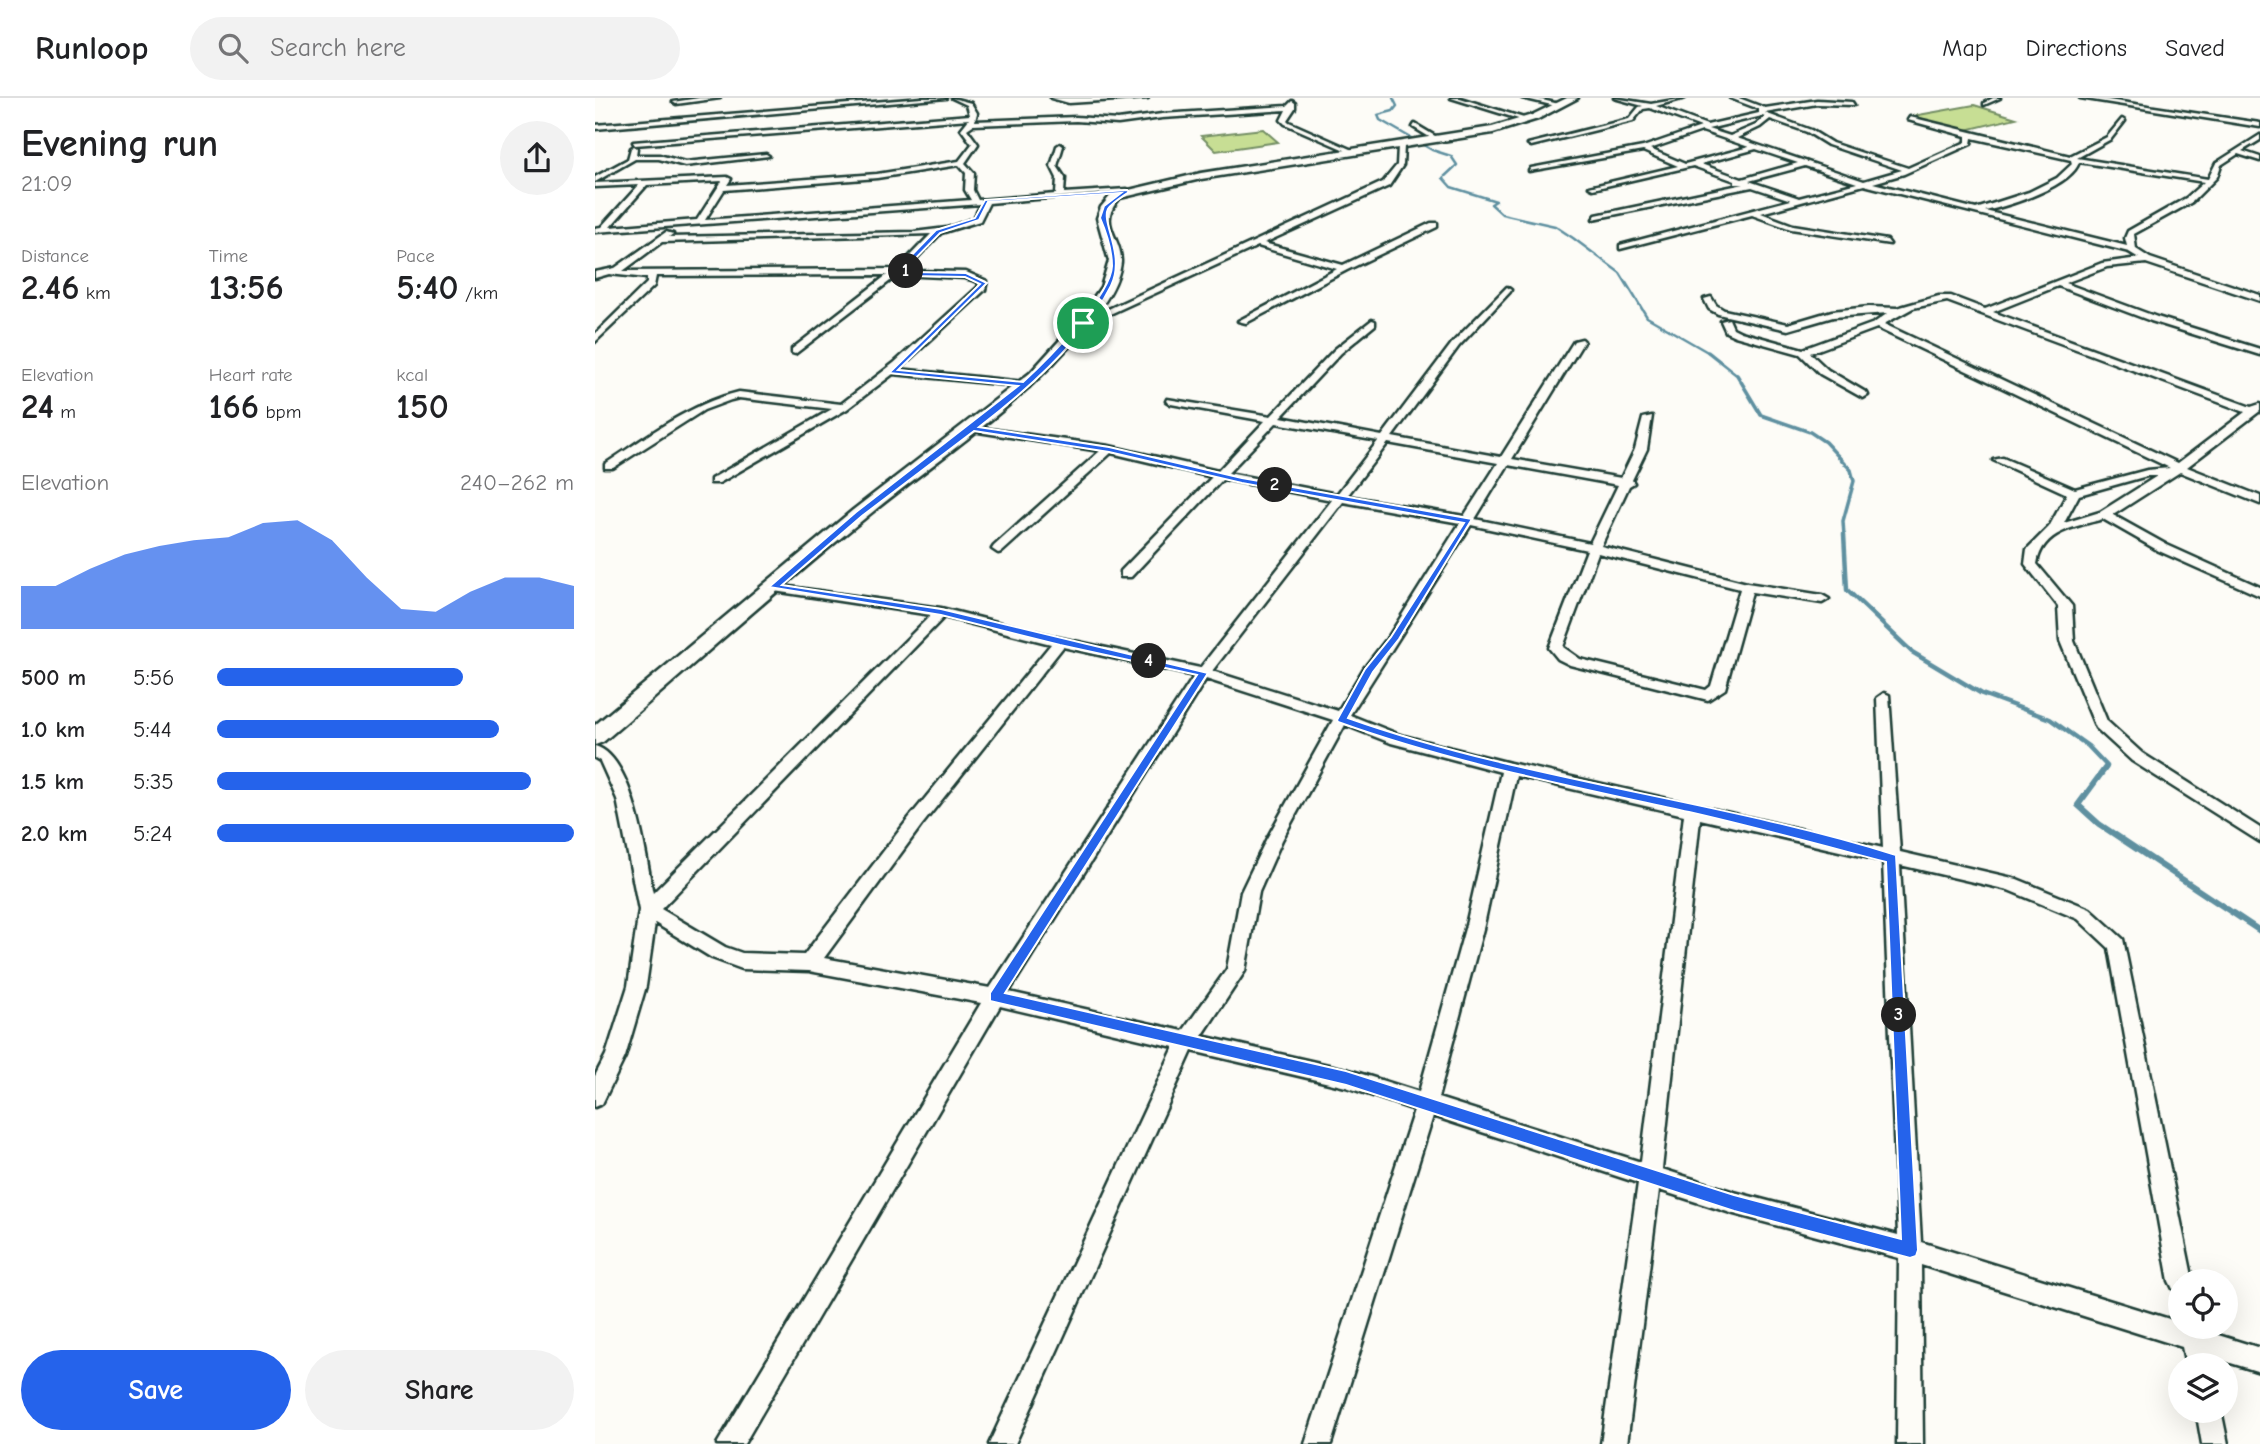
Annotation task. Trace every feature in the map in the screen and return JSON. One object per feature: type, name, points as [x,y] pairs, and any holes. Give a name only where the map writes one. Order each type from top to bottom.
[{"type":"street","points":[[676,102],[717,98]]},
{"type":"street","points":[[871,104],[887,98]]},
{"type":"street","points":[[595,127],[943,98]]},
{"type":"street","points":[[955,98],[968,104],[973,120]]},
{"type":"street","points":[[1054,98],[1069,101],[1145,98]]},
{"type":"street","points":[[1290,98],[1292,108],[1284,120],[1287,123],[1356,153]]},
{"type":"street","points":[[1454,98],[1527,120]]},
{"type":"street","points":[[1525,98],[1560,105]]},
{"type":"street","points":[[600,230],[1127,191],[1201,176],[1428,142],[1527,120],[1574,98]]},
{"type":"street","points":[[1617,98],[1648,105],[1704,128],[1864,183],[2134,252],[2147,260],[2260,298]]},
{"type":"street","points":[[1631,120],[1639,109],[1648,105],[1682,98]]},
{"type":"street","points":[[1733,98],[1809,131],[1830,144],[1907,170]]},
{"type":"street","points":[[1836,98],[1860,109]]},
{"type":"street","points":[[1986,104],[1997,98]]},
{"type":"street","points":[[2084,98],[2260,125]]},
{"type":"street","points":[[2163,110],[2172,101]]},
{"type":"street","points":[[1531,170],[1644,149],[1704,128],[1817,102],[1852,104]]},
{"type":"street","points":[[781,103],[785,110]]},
{"type":"street","points":[[635,143],[973,120],[1076,119],[1108,122],[1292,108]]},
{"type":"street","points":[[1656,116],[1669,114]]},
{"type":"street","points":[[1732,138],[1758,126],[1765,114]]},
{"type":"street","points":[[1531,144],[1644,118]]},
{"type":"street","points":[[1910,119],[1969,139],[1991,141],[2153,174],[2210,181]]},
{"type":"street","points":[[720,188],[877,176],[961,163],[975,144],[964,129],[973,120]]},
{"type":"street","points":[[634,157],[635,143],[639,135],[657,121]]},
{"type":"street","points":[[2073,157],[2109,138],[2122,121]]},
{"type":"street","points":[[1415,126],[1428,142]]},
{"type":"street","points":[[2134,252],[2129,239],[2131,233],[2189,200],[2215,176],[2218,164],[2260,136]]},
{"type":"street","points":[[1623,247],[1907,170],[1969,139]]},
{"type":"street","points":[[1060,146],[1054,166],[1061,178],[1060,196]]},
{"type":"street","points":[[1083,323],[1386,184],[1401,165],[1401,146]]},
{"type":"street","points":[[1593,187],[1689,166],[1758,146]]},
{"type":"street","points":[[1644,149],[1800,201]]},
{"type":"street","points":[[2237,151],[2260,159]]},
{"type":"street","points":[[597,183],[634,157],[659,157],[685,164],[766,156]]},
{"type":"street","points":[[1971,211],[2010,205],[2064,177],[2074,167],[2073,157]]},
{"type":"street","points":[[961,163],[969,173],[968,191],[975,201]]},
{"type":"street","points":[[1737,182],[1807,163]]},
{"type":"street","points":[[597,183],[727,179],[699,223]]},
{"type":"street","points":[[600,230],[645,183]]},
{"type":"street","points":[[1596,217],[1751,185]]},
{"type":"street","points":[[595,737],[859,514],[1025,385],[1083,323],[1107,287],[1115,267],[1110,236],[1103,218],[1106,207],[1127,191]]},
{"type":"street","points":[[660,240],[938,232],[977,219],[986,201]]},
{"type":"street","points":[[1754,213],[1791,227],[1887,242]]},
{"type":"street","points":[[610,272],[682,225]]},
{"type":"street","points":[[1243,321],[1434,225]]},
{"type":"street","points":[[908,272],[905,266],[938,232]]},
{"type":"street","points":[[1260,244],[1344,268]]},
{"type":"street","points":[[2125,262],[2134,252]]},
{"type":"street","points":[[1987,311],[2105,265],[2147,260]]},
{"type":"street","points":[[595,275],[610,272],[908,272],[966,275],[984,283],[892,371],[843,407],[715,481]]},
{"type":"street","points":[[795,351],[896,272]]},
{"type":"street","points":[[595,339],[649,289],[652,276],[645,273]]},
{"type":"street","points":[[2059,284],[2154,319],[2260,352]]},
{"type":"street","points":[[2250,294],[2260,289]]},
{"type":"street","points":[[730,1444],[995,997],[1203,673],[1448,354],[1507,290]]},
{"type":"street","points":[[1803,352],[1877,325],[1898,312],[1942,298],[1987,311],[2252,410],[2260,420]]},
{"type":"street","points":[[1708,299],[1712,307],[1721,312],[1784,326],[1832,314],[1869,310],[1898,312]]},
{"type":"street","points":[[1726,321],[1728,330],[1803,352],[1824,372],[1863,395]]},
{"type":"street","points":[[1126,574],[1338,351],[1372,323]]},
{"type":"street","points":[[1877,325],[1981,372],[2156,458],[2174,471],[2260,500]]},
{"type":"street","points":[[1002,1444],[1186,1043],[1236,971],[1250,892],[1293,802],[1369,671],[1394,639],[1579,341]]},
{"type":"street","points":[[892,371],[1025,385]]},
{"type":"street","points":[[609,466],[700,408],[727,398],[739,395],[843,407]]},
{"type":"street","points":[[1171,401],[1386,437],[1628,483]]},
{"type":"street","points":[[2054,529],[2104,515],[2174,471],[2252,410]]},
{"type":"street","points":[[1649,418],[1628,483],[1594,548],[1556,648],[1563,656],[1575,662],[1708,695],[1719,689],[1747,587]]},
{"type":"street","points":[[972,428],[1109,449],[1219,475],[1339,495],[1594,548],[1747,587],[1822,598]]},
{"type":"street","points":[[998,549],[1109,449]]},
{"type":"street","points":[[2147,487],[2144,479],[2156,458]]},
{"type":"street","points":[[1999,460],[2074,494],[2147,473],[2174,471]]},
{"type":"street","points":[[2074,494],[2054,529],[2033,549],[2031,564],[2065,606],[2067,641],[2101,724],[2137,757],[2260,836]]},
{"type":"street","points":[[2104,515],[2163,548],[2260,592]]},
{"type":"street","points":[[774,587],[941,612],[1060,642],[1203,673],[1396,739],[1510,769],[1693,809],[1892,859],[2011,884],[2084,914],[2117,944],[2179,1269]]},
{"type":"street","points":[[648,909],[941,612]]},
{"type":"street","points":[[809,963],[915,822],[1060,642]]},
{"type":"street","points":[[1884,698],[1910,1250],[1910,1444]]},
{"type":"street","points":[[595,751],[607,758],[625,799],[648,909],[637,986],[615,1057],[595,1097]]},
{"type":"street","points":[[1318,1444],[1412,1154],[1478,913],[1510,769]]},
{"type":"street","points":[[1614,1444],[1650,1175],[1693,809]]},
{"type":"street","points":[[648,909],[719,953],[742,961],[809,963],[995,997],[1346,1078],[1425,1101],[1489,1125],[1734,1203],[1910,1250],[2168,1327]]},
{"type":"street","points":[[2204,1339],[2260,1360]]},
{"type":"street","points":[[2211,1423],[2215,1444]]},
{"type":"green space","points":[[1974,105],[2016,118],[1962,131],[1913,116]]},
{"type":"green space","points":[[1263,129],[1278,142],[1216,151],[1201,136]]},
{"type":"waterway","points":[[1393,98],[1397,106],[1393,111],[1378,115],[1380,120],[1432,150],[1451,156],[1457,165],[1443,178],[1451,187],[1496,201],[1491,204],[1502,214],[1555,226],[1620,273],[1647,317],[1709,353]]},
{"type":"waterway","points":[[1709,353],[1737,375],[1761,415],[1810,432],[1825,442],[1851,470],[1854,481],[1843,521],[1844,536]]},
{"type":"waterway","points":[[1844,534],[1847,590],[1912,652],[1982,694],[2050,719],[2088,746],[2107,766],[2105,769]]},
{"type":"waterway","points":[[2106,767],[2078,805],[2099,824],[2260,931]]},
{"type":"route","points":[[1083,323],[1035,376],[1025,385],[999,408],[972,428],[859,514],[774,587],[941,612],[1060,642],[1203,673],[995,997],[1346,1078],[1425,1101],[1489,1125],[1734,1203],[1910,1250],[1892,859],[1571,780],[1510,769],[1396,739],[1342,720],[1369,671],[1394,639],[1469,521],[1339,495],[1242,480],[1109,449],[972,428],[1025,385],[892,371],[982,288],[984,283],[978,278],[966,275],[913,274],[905,270],[905,266],[938,232],[958,228],[981,216],[986,201],[1127,191],[1106,207],[1103,218],[1110,236],[1115,267],[1095,308],[1083,323]]}]
